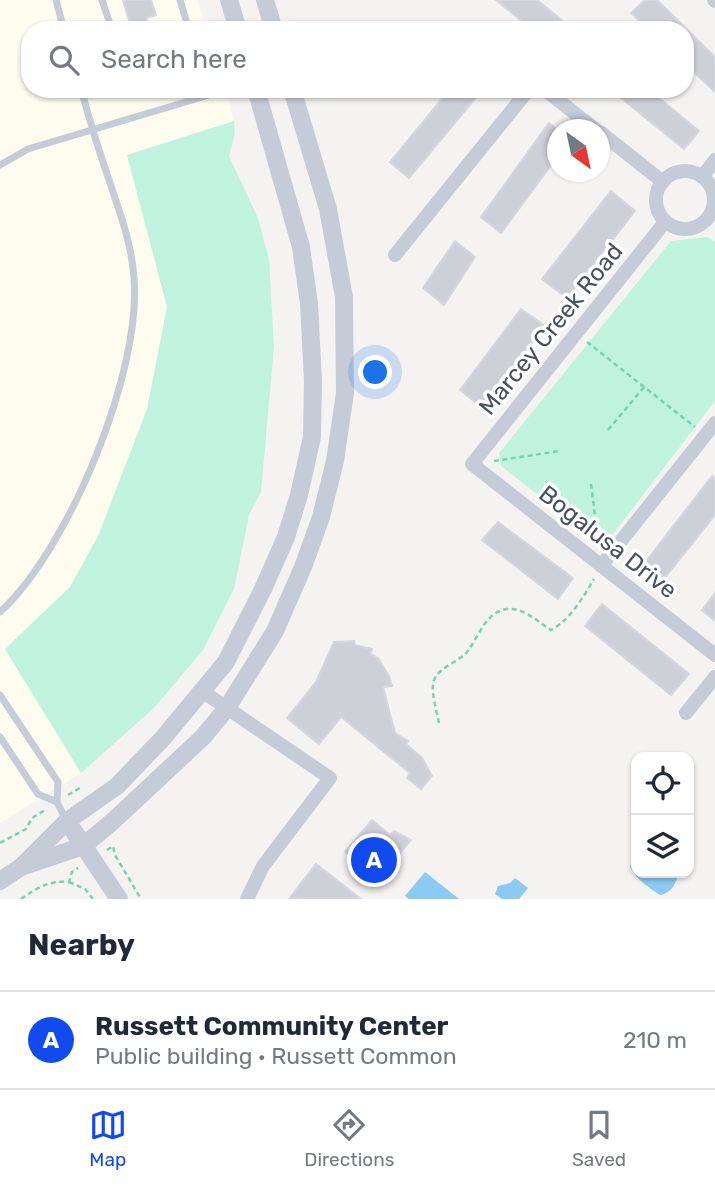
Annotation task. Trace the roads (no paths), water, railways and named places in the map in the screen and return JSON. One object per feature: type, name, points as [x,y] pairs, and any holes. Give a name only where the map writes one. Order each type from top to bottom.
[{"type":"street","points":[[229,0],[235,21]]},
{"type":"street","points":[[265,0],[271,21]]},
{"type":"street","points":[[0,881],[21,867],[67,821],[117,786],[163,738],[226,662],[286,537],[312,437],[313,381],[309,304],[301,247],[259,98]]},
{"type":"street","points":[[21,867],[88,853],[112,822],[203,737],[227,708],[275,631],[321,517],[335,461],[345,393],[344,297],[328,209],[295,98]]},
{"type":"street","points":[[395,255],[521,98]]},
{"type":"street","points":[[556,98],[583,119]]},
{"type":"street","points":[[610,140],[663,182]]},
{"type":"street","points":[[702,177],[715,160]]},
{"type":"street","points":[[686,172],[702,177],[712,192],[714,202],[711,223],[691,229],[673,227],[656,207],[658,189],[663,182],[677,173],[686,172]]},
{"type":"street","name":"Marcey Creek Road","points":[[472,464],[666,222]]},
{"type":"street","points":[[601,566],[715,423]]},
{"type":"street","name":"Bogalusa Drive","points":[[472,464],[715,655]]},
{"type":"street","points":[[686,713],[715,677]]},
{"type":"street","points":[[202,691],[330,778],[263,866],[247,899]]},
{"type":"street","points":[[67,821],[119,899]]},
{"type":"lane","points":[[56,0],[62,21]]},
{"type":"lane","points":[[102,0],[109,21]]},
{"type":"lane","points":[[180,0],[186,21]]},
{"type":"lane","points":[[0,612],[35,572],[59,536],[79,495],[113,409],[132,326],[135,280],[128,239],[83,98]]},
{"type":"lane","points":[[0,165],[28,149],[198,98]]},
{"type":"lane","points":[[0,695],[58,782],[57,802],[67,821]]},
{"type":"lane","points":[[0,737],[38,794],[57,802]]},
{"type":"water","points":[[425,872],[459,899],[409,899],[405,896]]},
{"type":"water","points":[[515,878],[528,888],[519,899],[502,899],[495,894],[498,886],[510,883]]},
{"type":"water","points":[[678,878],[671,890],[660,895],[639,879]]},
{"type":"place","name":"Russett Community Center","points":[[374,860]]}]
